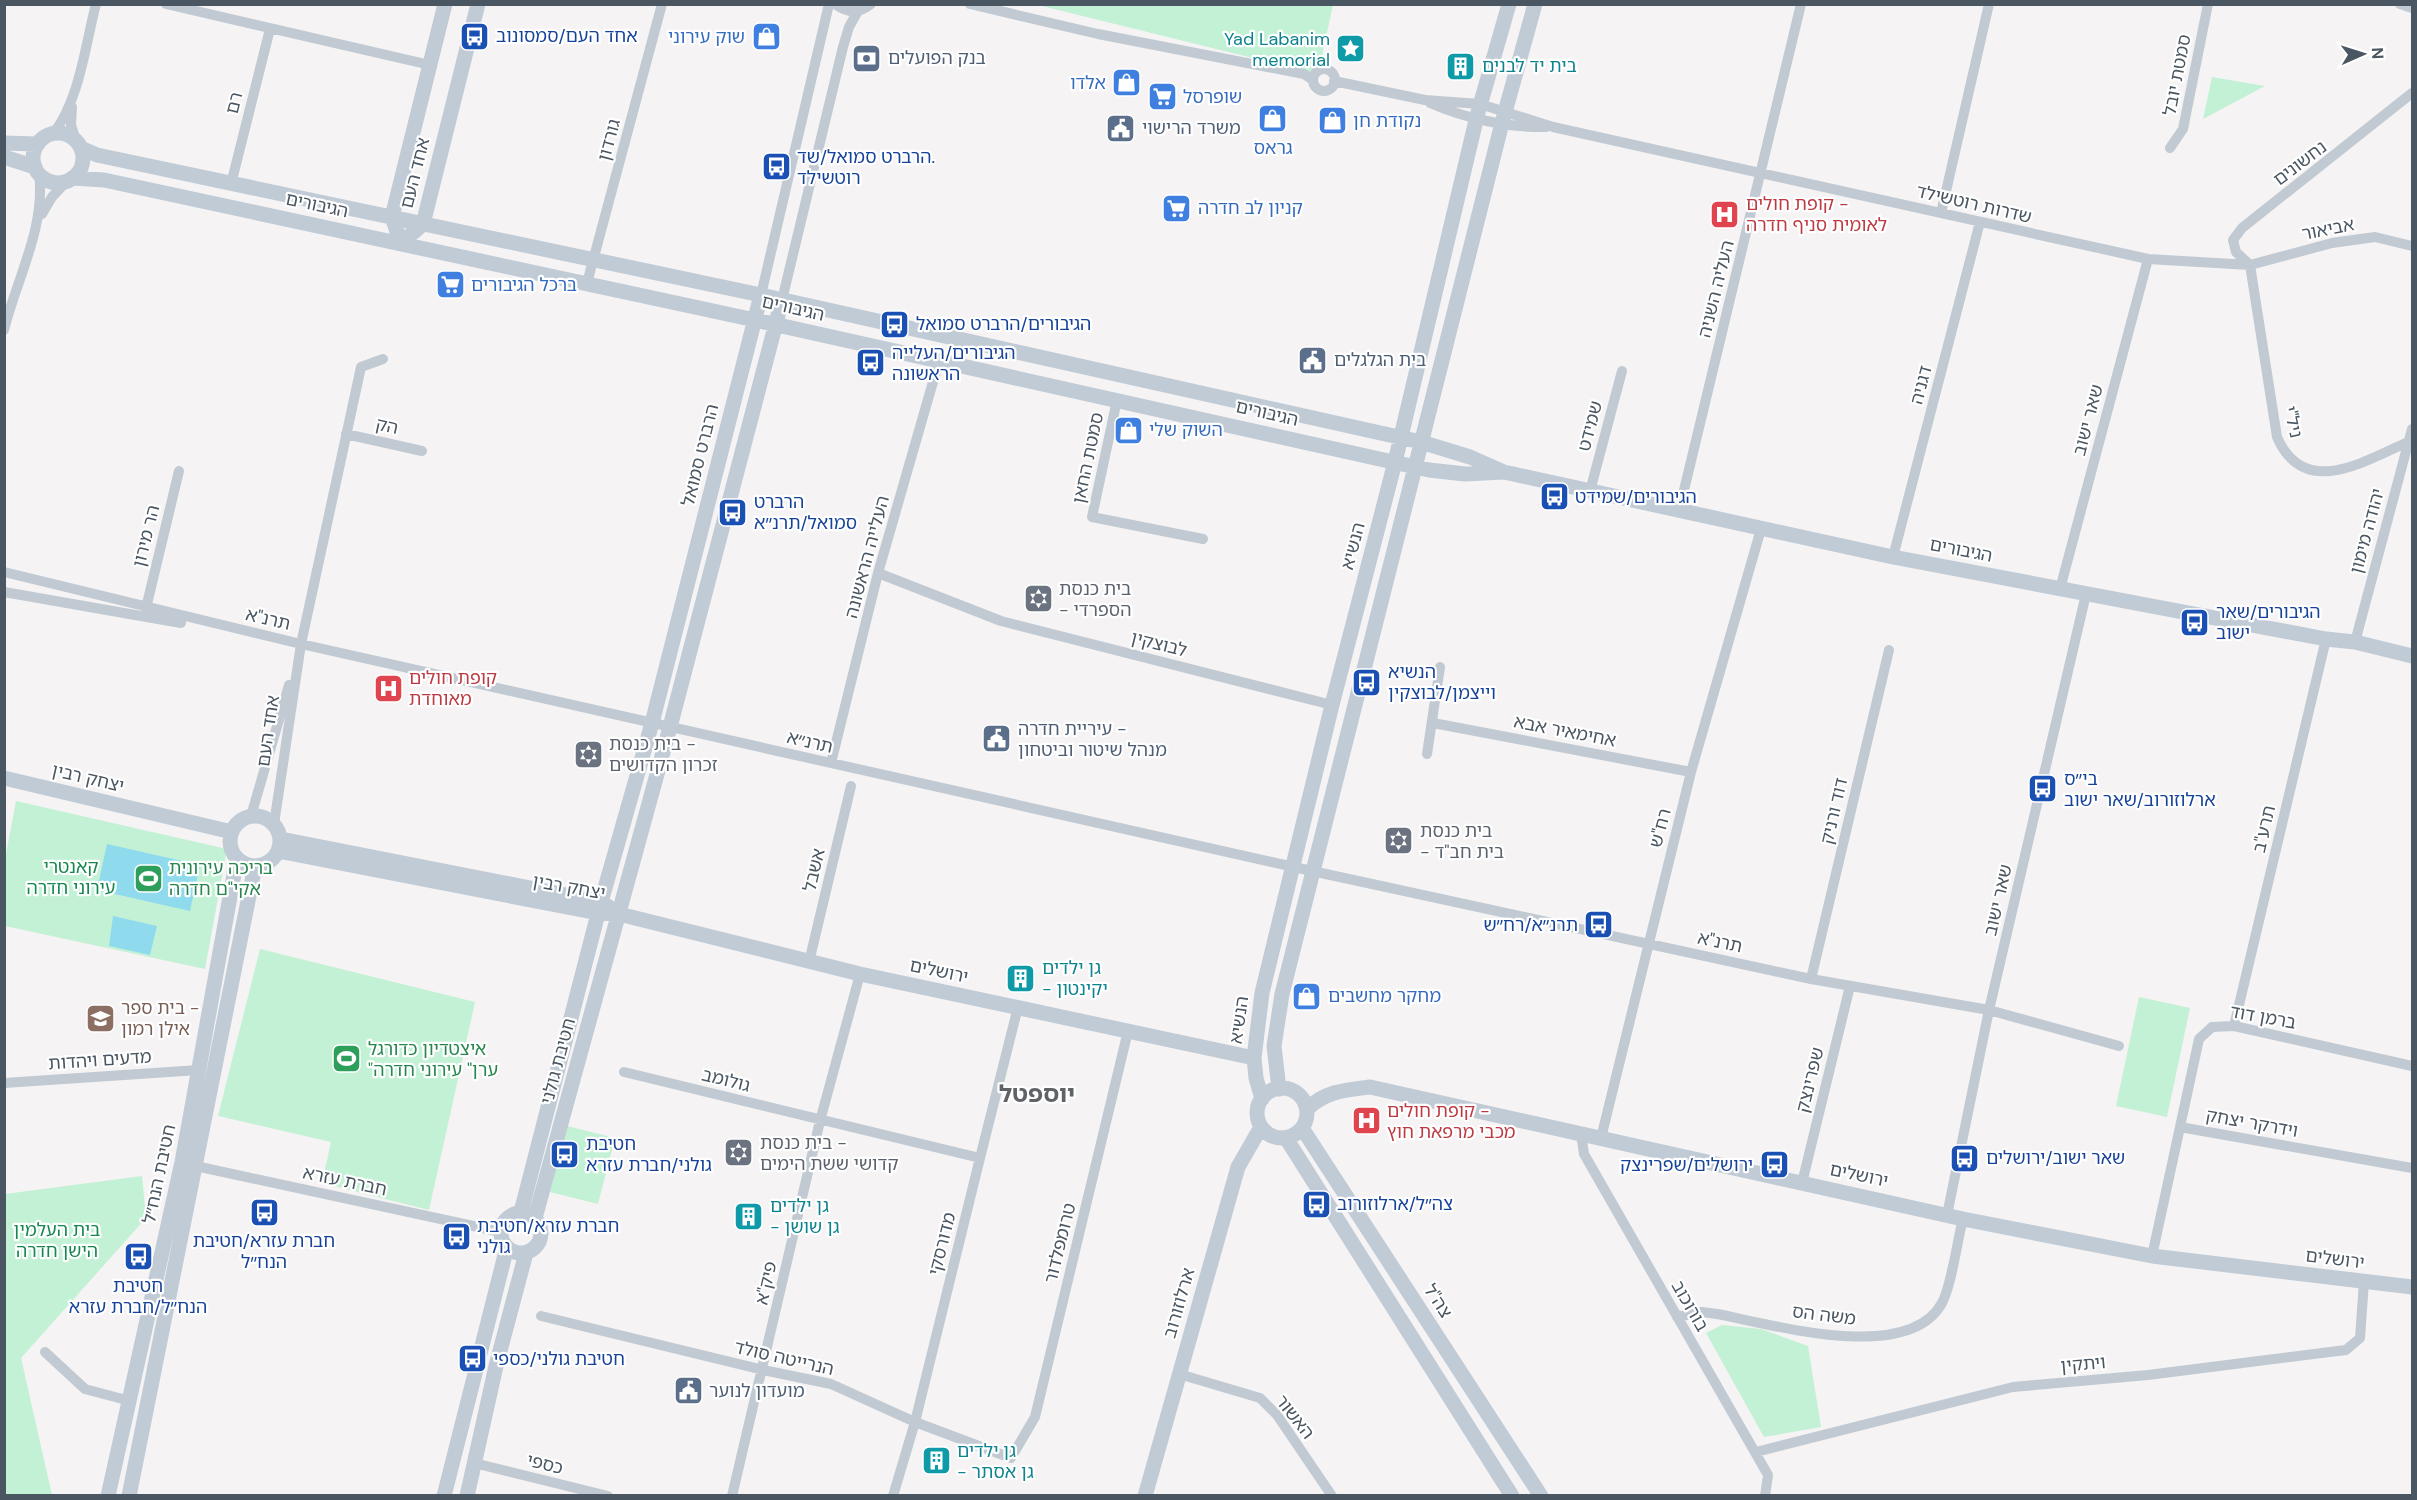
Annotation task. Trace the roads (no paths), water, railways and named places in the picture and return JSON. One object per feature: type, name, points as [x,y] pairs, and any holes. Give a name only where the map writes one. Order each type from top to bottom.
[{"type":"street","points":[[36,228],[52,197],[70,179],[82,162],[71,117],[75,89],[96,4]]},
{"type":"street","points":[[166,4],[430,65]]},
{"type":"street","name":"אחד העם","points":[[445,4],[392,218],[401,243],[423,224],[478,4]]},
{"type":"street","name":"גורדון","points":[[587,283],[662,4]]},
{"type":"street","name":"הרברט סמואל","points":[[600,907],[652,723],[755,320],[829,4]]},
{"type":"street","points":[[835,4],[842,9],[858,11]]},
{"type":"street","points":[[618,914],[670,727],[776,324],[843,46],[849,27],[858,11],[871,4]]},
{"type":"street","points":[[970,4],[1098,34],[1304,75],[1313,80]]},
{"type":"street","name":"הנשיא","points":[[1262,1099],[1256,1078],[1254,1058],[1262,993],[1332,705],[1401,438],[1478,110],[1509,4]]},
{"type":"street","points":[[1279,1089],[1274,1046],[1282,994],[1503,117],[1535,4]]},
{"type":"street","name":"העליה השניה","points":[[1679,511],[1801,4]]},
{"type":"street","points":[[1941,213],[1989,4]]},
{"type":"street","name":"סמטת יובל","points":[[2170,148],[2186,121],[2208,4]]},
{"type":"street","points":[[2400,4],[2412,8]]},
{"type":"street","name":"רם","points":[[231,184],[270,29]]},
{"type":"street","points":[[1324,69],[1330,71],[1334,81],[1328,89],[1321,90],[1315,87],[1313,80],[1315,73],[1324,69]]},
{"type":"street","name":"שדרות רוטשילד","points":[[1334,81],[1478,110],[1533,128],[1553,127],[2148,259],[2250,265]]},
{"type":"street","points":[[4,330],[36,228],[41,201],[34,151],[38,144],[53,134],[66,114],[75,89]]},
{"type":"street","name":"נחשונים","points":[[2250,265],[2236,252],[2233,240],[2242,228],[2370,129],[2412,93]]},
{"type":"street","points":[[53,134],[69,136],[78,144]]},
{"type":"street","points":[[4,143],[38,144]]},
{"type":"street","name":"הגיבורים","points":[[78,144],[97,155],[761,295],[1421,442],[1470,457],[1504,472],[1761,529],[2085,594],[2326,639],[2355,642],[2412,656]]},
{"type":"street","points":[[4,157],[37,170],[49,181],[70,179]]},
{"type":"street","name":"הגיבורים","points":[[70,179],[104,180],[401,243],[1395,462],[1465,474],[1504,472]]},
{"type":"street","name":"דגניה","points":[[1893,557],[1980,222]]},
{"type":"street","name":"אביאור","points":[[2250,265],[2332,243],[2375,237],[2412,246]]},
{"type":"street","name":"שאר ישוב","points":[[2060,589],[2148,259]]},
{"type":"street","name":"ניל\"י","points":[[2250,265],[2277,437],[2285,455],[2298,466],[2317,472],[2360,463],[2408,442]]},
{"type":"street","name":"אחד העם","points":[[274,824],[301,644],[361,367],[383,359]]},
{"type":"street","name":"העלייה הראשונה","points":[[831,763],[878,573],[939,361]]},
{"type":"street","name":"שמידט","points":[[1590,491],[1622,371]]},
{"type":"street","name":"סמטת החאן","points":[[1117,400],[1092,517],[1203,539]]},
{"type":"street","name":"יהודה מימון","points":[[2355,642],[2412,429]]},
{"type":"street","name":"הק","points":[[346,434],[422,451]]},
{"type":"street","name":"הר מירון","points":[[146,608],[179,471]]},
{"type":"street","name":"רח\"ש","points":[[1601,1138],[1647,943],[1691,772],[1761,529]]},
{"type":"street","name":"תרנ\"א","points":[[4,572],[301,644]]},
{"type":"street","name":"לבוצקין","points":[[878,573],[1002,621],[1332,705]]},
{"type":"street","name":"תרנ\"א","points":[[4,592],[301,644]]},
{"type":"street","name":"שאר ישוב","points":[[1947,1215],[1989,1010],[2085,594]]},
{"type":"street","name":"תרע\"ב","points":[[2234,1026],[2326,639]]},
{"type":"street","name":"אחד העם","points":[[251,816],[301,644]]},
{"type":"street","name":"תרנ״א","points":[[301,644],[1312,871]]},
{"type":"street","name":"דוד ורניק","points":[[1811,979],[1889,650]]},
{"type":"street","points":[[1427,754],[1440,667]]},
{"type":"street","name":"אחימאיר אבא","points":[[1433,723],[1691,772]]},
{"type":"street","name":"יצחק רבין","points":[[4,778],[231,836]]},
{"type":"street","name":"אשבל","points":[[809,962],[851,786]]},
{"type":"street","name":"יצחק רבין","points":[[4,789],[231,836]]},
{"type":"street","points":[[251,816],[260,816],[274,824],[279,845],[271,860],[255,866],[237,858],[231,836],[236,825],[251,816]]},
{"type":"street","name":"יצחק רבין","points":[[279,845],[600,907],[618,914]]},
{"type":"street","name":"חטיבת הנח״ל","points":[[129,1496],[189,1164],[199,1070],[237,858]]},
{"type":"street","name":"חטיבת הנח״ל","points":[[108,1496],[189,1164],[255,866]]},
{"type":"street","name":"תרנ\"א","points":[[1312,871],[1811,979],[1989,1010],[2120,1046]]},
{"type":"street","name":"חטיבת גולני","points":[[528,1215],[600,907]]},
{"type":"street","name":"חטיבת גולני","points":[[528,1215],[618,914]]},
{"type":"street","name":"ירושלים","points":[[618,914],[860,974],[1254,1058]]},
{"type":"street","name":"פיק\"א","points":[[732,1496],[820,1121],[860,974]]},
{"type":"street","name":"שפרינצק","points":[[1802,1183],[1850,986]]},
{"type":"street","name":"מדורסקי","points":[[893,1496],[915,1422],[1017,1007]]},
{"type":"street","name":"ברמן דוד","points":[[2180,1127],[2199,1039],[2212,1028],[2234,1026],[2412,1066]]},
{"type":"street","name":"טרומפלדור","points":[[1011,1458],[1035,1417],[1128,1031]]},
{"type":"street","name":"מדעים ויהדות","points":[[4,1083],[199,1070]]},
{"type":"street","name":"גולומב","points":[[624,1072],[820,1121]]},
{"type":"street","name":"ירושלים","points":[[1307,1109],[1319,1097],[1338,1090],[1370,1087],[1963,1219],[2152,1256],[2412,1287]]},
{"type":"street","points":[[1279,1089],[1287,1089],[1300,1096],[1307,1109],[1302,1128],[1286,1138],[1272,1136],[1261,1126],[1258,1112],[1262,1099],[1279,1089]]},
{"type":"street","points":[[820,1121],[980,1158]]},
{"type":"street","name":"ארלוזורוב","points":[[1145,1496],[1238,1167],[1261,1126]]},
{"type":"street","name":"וידרקר יצחק","points":[[2152,1256],[2180,1127],[2412,1168]]},
{"type":"street","name":"צה\"ל","points":[[1302,1128],[1541,1496]]},
{"type":"street","name":"בורוכוב","points":[[1581,1134],[1584,1154],[1768,1475],[1765,1496]]},
{"type":"street","points":[[1286,1138],[1512,1496]]},
{"type":"street","name":"חברת עזרא","points":[[189,1164],[501,1232]]},
{"type":"street","points":[[466,1496],[496,1366],[526,1253],[540,1241],[542,1229],[528,1215],[505,1220],[501,1232],[507,1247],[512,1251],[526,1253]]},
{"type":"street","name":"משה הס","points":[[1677,1317],[1702,1312],[1842,1336],[1897,1334],[1918,1326],[1935,1314],[1943,1301],[1963,1219]]},
{"type":"street","points":[[444,1496],[507,1247]]},
{"type":"street","name":"ויתקין","points":[[1756,1452],[2013,1387],[2148,1375],[2346,1350],[2360,1338],[2364,1282]]},
{"type":"street","name":"הנרייטה סולד","points":[[541,1316],[763,1370],[831,1384],[915,1422],[1011,1458]]},
{"type":"street","points":[[45,1352],[85,1389],[130,1401]]},
{"type":"street","name":"האשור","points":[[1179,1374],[1260,1398],[1277,1415],[1332,1496]]},
{"type":"street","name":"כספי","points":[[474,1463],[567,1491],[608,1496]]},
{"type":"water","name":"בריכה עירונית אקי\"ם חדרה","points":[[107,844],[200,865],[190,911],[97,890]]},
{"type":"water","points":[[113,916],[157,926],[150,955],[109,946]]},
{"type":"place","name":"אחד העם/סמסונוב","points":[[475,36]]},
{"type":"place","name":"שוק עירוני","points":[[766,37]]},
{"type":"place","name":"Yad Labanim memorial","points":[[1351,49]]},
{"type":"place","name":"בנק הפועלים","points":[[867,58]]},
{"type":"place","name":"בית יד לבנים","points":[[1461,66]]},
{"type":"place","name":"אלדו","points":[[1127,83]]},
{"type":"place","name":"שופרסל","points":[[1162,97]]},
{"type":"place","name":"גראס","points":[[1273,119]]},
{"type":"place","name":"נקודת חן","points":[[1332,121]]},
{"type":"place","name":"משרד הרישוי","points":[[1121,128]]},
{"type":"place","name":"הרברט סמואל/שד. רוטשילד","points":[[776,167]]},
{"type":"place","name":"קניון לב חדרה","points":[[1177,208]]},
{"type":"place","name":"קופת חולים - לאומית סניף חדרה","points":[[1725,214]]},
{"type":"place","name":"ברכל הגיבורים","points":[[450,285]]},
{"type":"place","name":"הגיבורים/הרברט סמואל","points":[[895,324]]},
{"type":"place","name":"בית הגלגלים","points":[[1313,360]]},
{"type":"place","name":"הגיבורים/העלייה הראשונה","points":[[871,363]]},
{"type":"place","name":"השוק שלי","points":[[1128,430]]},
{"type":"place","name":"הגיבורים/שמידט","points":[[1554,497]]},
{"type":"place","name":"הרברט סמואל/תרנ״א","points":[[733,512]]},
{"type":"place","name":"בית כנסת - הספרדי","points":[[1038,599]]},
{"type":"place","name":"הגיבורים/שאר ישוב","points":[[2195,622]]},
{"type":"place","name":"הנשיא וייצמן/לבוצקין","points":[[1367,682]]},
{"type":"place","name":"קופת חולים מאוחדת","points":[[388,688]]},
{"type":"place","name":"עיריית חדרה - מנהל שיטור וביטחון","points":[[997,739]]},
{"type":"place","name":"בית כנסת - זכרון הקדושים","points":[[588,754]]},
{"type":"place","name":"בי״ס ארלוזורוב/שאר ישוב","points":[[2043,789]]},
{"type":"place","name":"בית כנסת - בית חב\"ד","points":[[1399,841]]},
{"type":"place","name":"בריכה עירונית אקי\"ם חדרה","points":[[148,878]]},
{"type":"place","name":"תרנ״א/רח״ש","points":[[1599,925]]},
{"type":"place","name":"גן ילדים - יקינטון","points":[[1021,978]]},
{"type":"place","name":"מחקר מחשבים","points":[[1307,996]]},
{"type":"place","name":"בית ספר - אילן רמון","points":[[100,1018]]},
{"type":"place","name":"איצטדיון כדורגל \"ערן\" עירוני חדרה","points":[[347,1059]]},
{"type":"place","name":"קופת חולים - מכבי מרפאת חוץ","points":[[1366,1121]]},
{"type":"place","name":"בית כנסת - קדושי ששת הימים","points":[[739,1153]]},
{"type":"place","name":"חטיבת גולני/חברת עזרא","points":[[565,1154]]},
{"type":"place","name":"שאר ישוב/ירושלים","points":[[1965,1158]]},
{"type":"place","name":"ירושלים/שפרינצק","points":[[1774,1165]]},
{"type":"place","name":"צה״ל/ארלוזורוב","points":[[1316,1204]]},
{"type":"place","name":"חברת עזרא/חטיבת הנח״ל","points":[[264,1212]]},
{"type":"place","name":"גן ילדים - גן שושן","points":[[749,1216]]},
{"type":"place","name":"חברת עזרא/חטיבת גולני","points":[[456,1236]]},
{"type":"place","name":"חטיבת הנח״ל/חברת עזרא","points":[[138,1257]]},
{"type":"place","name":"חטיבת גולני/כספי","points":[[472,1359]]},
{"type":"place","name":"מועדון לנוער","points":[[688,1391]]},
{"type":"place","name":"גן ילדים - גן אסתר","points":[[936,1461]]},
{"type":"district","name":"יוספטל","points":[[1037,1094]]},
{"type":"park label","name":"קאנטרי עירוני חדרה","points":[[71,877]]},
{"type":"park label","name":"בית העלמין הישן חדרה","points":[[57,1240]]}]
